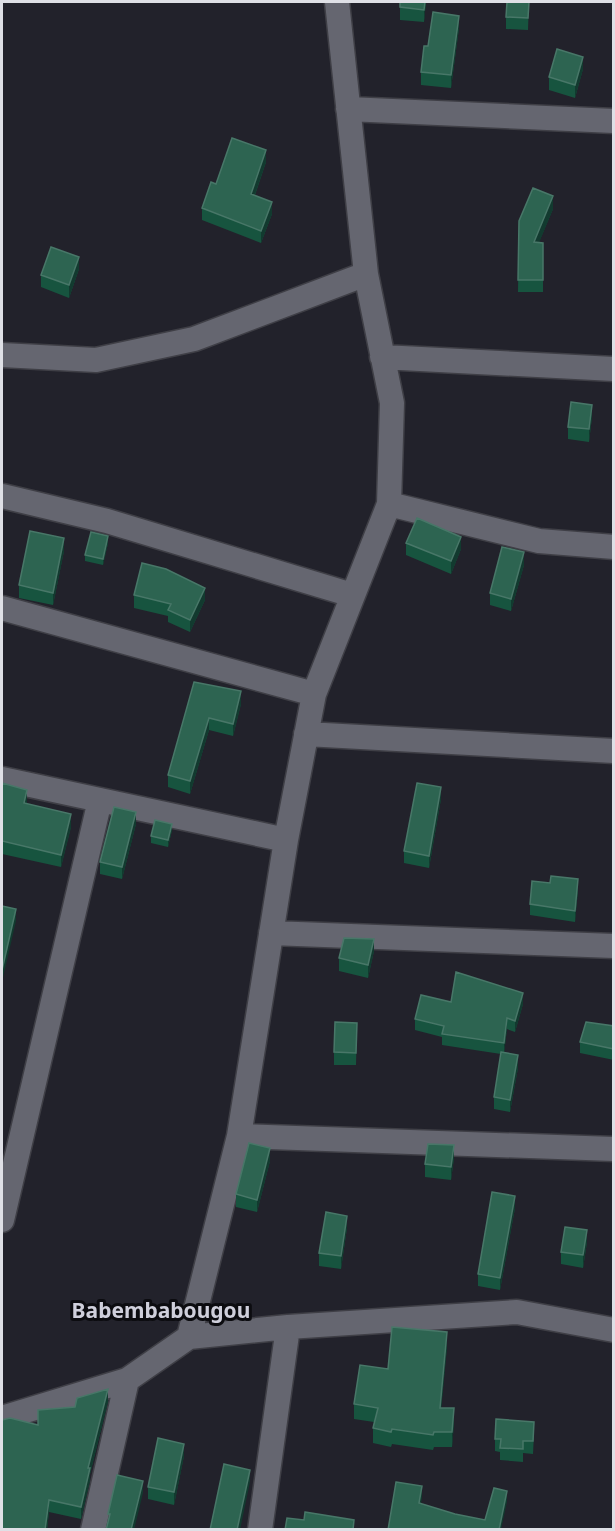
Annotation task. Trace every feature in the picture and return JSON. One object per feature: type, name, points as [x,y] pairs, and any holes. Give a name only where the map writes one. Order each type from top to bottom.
[{"type":"street","points":[[189,1338],[239,1136],[286,840],[314,694],[389,504],[392,403],[366,274],[337,2]]},
{"type":"street","points":[[348,109],[614,121]]},
{"type":"street","points":[[2,355],[96,360],[194,339],[366,274]]},
{"type":"street","points":[[382,357],[614,369]]},
{"type":"street","points":[[2,496],[108,521],[352,595]]},
{"type":"street","points":[[389,504],[539,541],[614,547]]},
{"type":"street","points":[[2,608],[314,694]]},
{"type":"street","points":[[306,734],[614,751]]},
{"type":"street","points":[[2,779],[286,840]]},
{"type":"street","points":[[2,1220],[100,800]]},
{"type":"street","points":[[271,933],[614,946]]},
{"type":"street","points":[[239,1136],[614,1149]]},
{"type":"street","points":[[2,1418],[127,1380],[189,1338],[288,1327],[517,1311],[614,1330]]},
{"type":"street","points":[[260,1530],[288,1327]]},
{"type":"street","points":[[93,1530],[127,1380]]},
{"type":"building","points":[[400,2],[425,2],[424,10],[400,7]]},
{"type":"building","points":[[507,2],[529,2],[528,18],[506,17]]},
{"type":"building","points":[[433,12],[459,16],[451,75],[421,72],[424,46],[428,46]]},
{"type":"building","points":[[557,49],[583,57],[575,85],[549,77]]},
{"type":"building","points":[[232,138],[266,150],[251,194],[272,202],[261,231],[202,208],[211,182],[216,184]]},
{"type":"building","points":[[533,188],[553,196],[534,242],[543,243],[543,280],[518,280],[519,221]]},
{"type":"building","points":[[51,247],[79,257],[69,285],[41,275]]},
{"type":"building","points":[[571,402],[592,405],[589,429],[568,427]]},
{"type":"building","points":[[417,518],[461,537],[451,561],[406,543]]},
{"type":"building","points":[[30,531],[64,538],[53,593],[19,585]]},
{"type":"building","points":[[91,532],[108,536],[103,559],[85,555]]},
{"type":"building","points":[[502,547],[524,552],[511,599],[490,593]]},
{"type":"building","points":[[142,563],[166,569],[205,588],[190,620],[168,610],[171,604],[134,595]]},
{"type":"building","points":[[194,682],[241,691],[233,724],[209,718],[190,781],[168,775]]},
{"type":"building","points":[[2,783],[27,790],[24,803],[71,814],[61,855],[2,841]]},
{"type":"building","points":[[417,783],[441,787],[429,856],[404,851]]},
{"type":"building","points":[[114,807],[136,812],[122,867],[100,862]]},
{"type":"building","points":[[155,820],[172,824],[168,840],[151,836]]},
{"type":"building","points":[[551,876],[578,879],[575,911],[530,904],[532,881],[550,883]]},
{"type":"building","points":[[2,906],[16,909],[2,970]]},
{"type":"building","points":[[344,938],[374,939],[368,965],[339,958]]},
{"type":"building","points":[[456,972],[523,993],[515,1021],[507,1018],[504,1043],[442,1034],[444,1026],[415,1019],[421,995],[451,1002]]},
{"type":"building","points":[[335,1022],[357,1023],[356,1053],[334,1052]]},
{"type":"building","points":[[586,1022],[614,1026],[614,1049],[580,1042]]},
{"type":"building","points":[[501,1052],[518,1055],[510,1100],[494,1097]]},
{"type":"building","points":[[249,1143],[270,1148],[257,1200],[236,1194]]},
{"type":"building","points":[[428,1144],[454,1145],[451,1167],[425,1164]]},
{"type":"building","points":[[492,1192],[515,1196],[500,1278],[478,1274]]},
{"type":"building","points":[[326,1212],[347,1216],[341,1256],[319,1253]]},
{"type":"building","points":[[565,1227],[587,1230],[583,1255],[561,1252]]},
{"type":"building","points":[[392,1327],[447,1332],[440,1408],[454,1408],[452,1432],[434,1432],[433,1435],[392,1429],[391,1432],[373,1428],[378,1408],[354,1404],[360,1365],[388,1369]]},
{"type":"building","points":[[108,1389],[88,1468],[90,1468],[81,1507],[49,1500],[45,1530],[2,1530],[2,1420],[10,1418],[38,1425],[38,1410],[75,1407],[77,1398]]},
{"type":"building","points":[[496,1419],[534,1422],[533,1441],[523,1441],[523,1449],[500,1448],[501,1439],[495,1439]]},
{"type":"building","points":[[158,1438],[184,1444],[174,1492],[148,1487]]},
{"type":"building","points":[[224,1464],[250,1470],[237,1530],[210,1530]]},
{"type":"building","points":[[117,1475],[143,1481],[131,1530],[106,1530]]},
{"type":"building","points":[[396,1482],[422,1486],[419,1503],[485,1520],[494,1488],[507,1491],[499,1530],[388,1530]]},
{"type":"building","points":[[305,1512],[354,1520],[353,1530],[285,1530],[287,1518],[304,1520]]},
{"type":"district","name":"Babembabougou","points":[[161,1310]]}]
